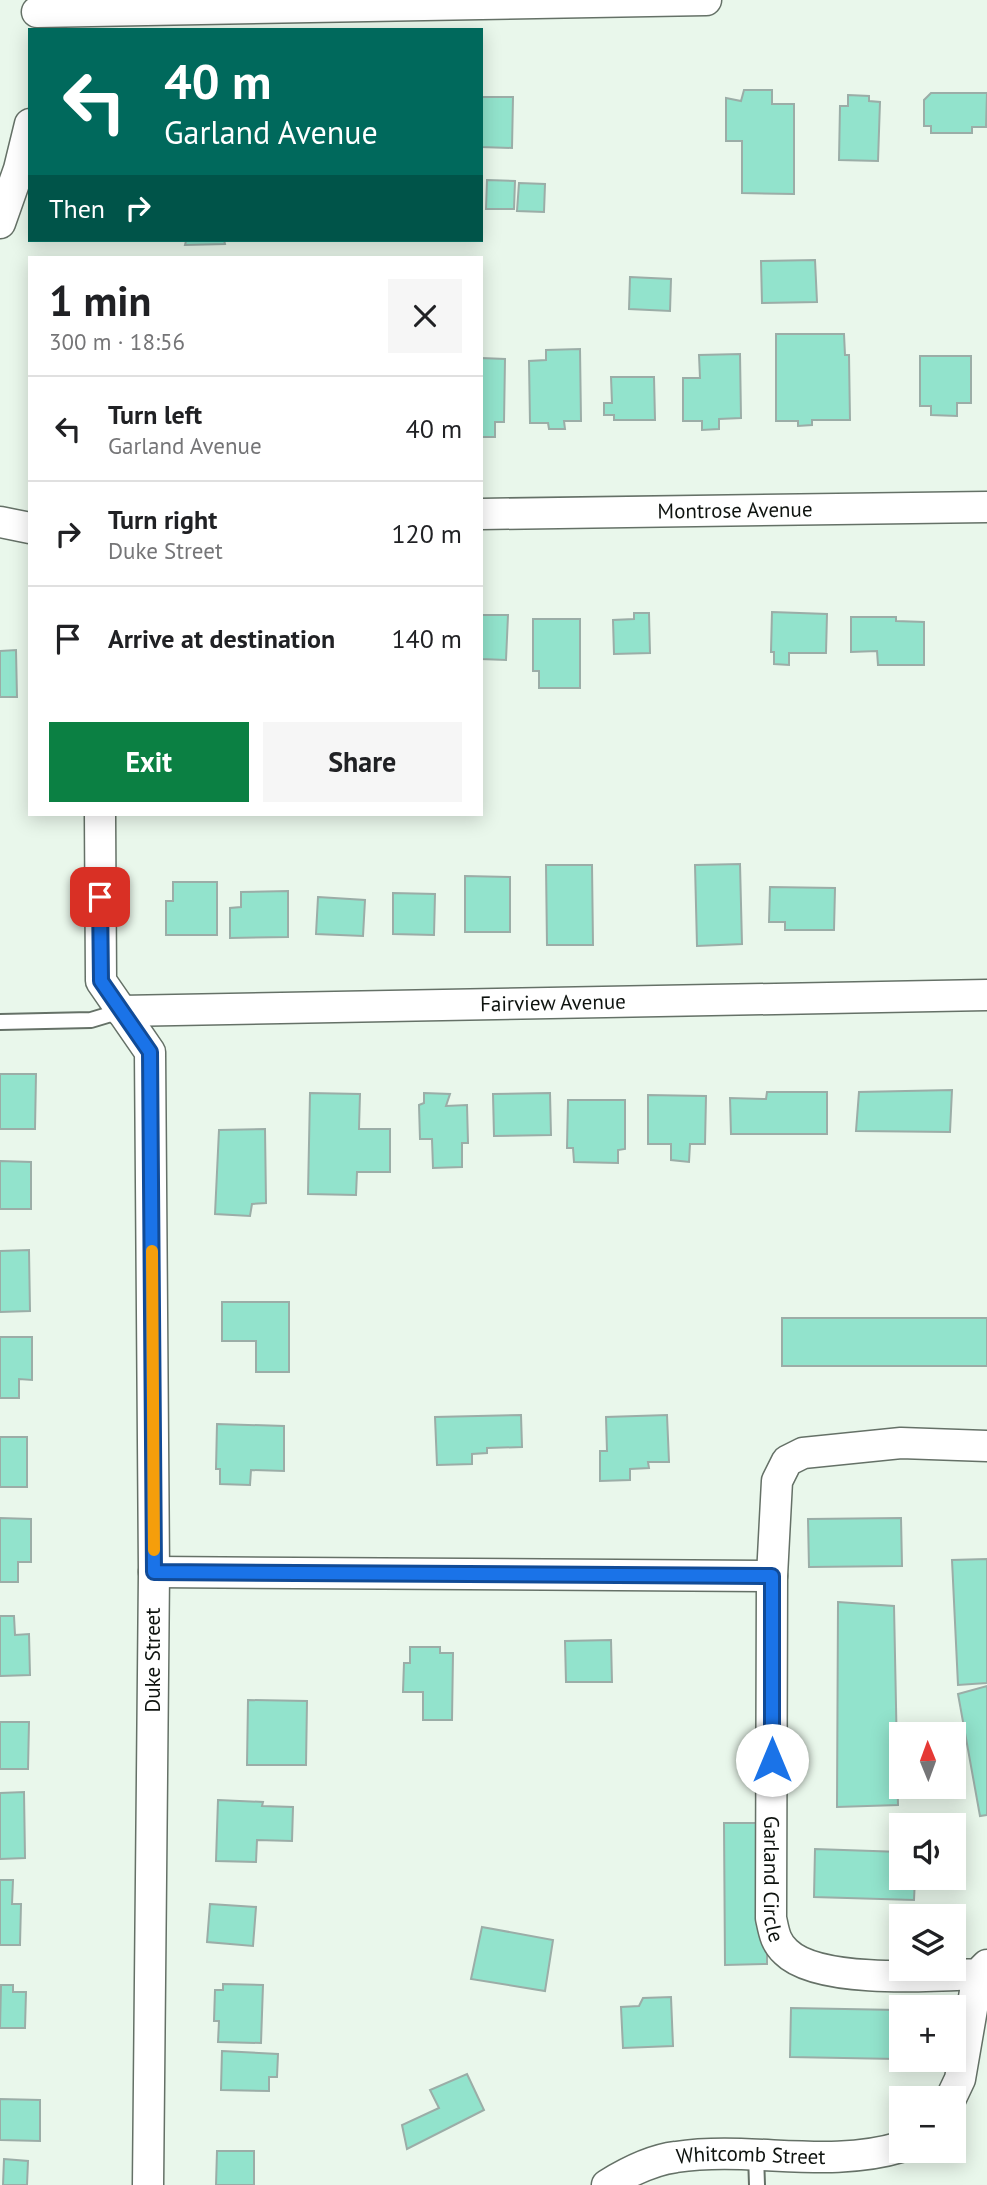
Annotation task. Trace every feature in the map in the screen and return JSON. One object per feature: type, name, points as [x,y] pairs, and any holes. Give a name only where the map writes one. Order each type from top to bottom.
[{"type":"street","points":[[37,14],[706,0]]},
{"type":"street","points":[[0,223],[19,169],[28,132]]},
{"type":"street","name":"Montrose Avenue","points":[[483,514],[987,507]]},
{"type":"street","points":[[0,522],[28,528]]},
{"type":"street","name":"Duke Street","points":[[100,816],[101,981],[150,1052],[154,1572],[148,2185]]},
{"type":"street","name":"Fairview Avenue","points":[[121,1011],[987,995]]},
{"type":"street","name":"Garland Circle","points":[[982,1969],[894,1978],[839,1972],[805,1963],[787,1954],[775,1939],[771,1918],[772,1576],[777,1481],[787,1461],[803,1453],[901,1443],[987,1446]]},
{"type":"street","points":[[154,1572],[772,1576]]},
{"type":"street","points":[[957,2086],[982,1969]]},
{"type":"street","name":"Whitcomb Street","points":[[607,2185],[632,2170],[675,2157],[866,2156],[889,2150]]},
{"type":"lane","points":[[0,1022],[91,1020],[121,1011]]},
{"type":"lane","points":[[756,2155],[757,2185]]},
{"type":"building","points":[[744,90],[772,90],[772,104],[794,104],[794,194],[742,193],[742,141],[726,141],[726,98],[741,101]]},
{"type":"building","points":[[931,93],[987,93],[986,127],[972,127],[972,133],[931,133],[931,126],[924,126],[924,100]]},
{"type":"building","points":[[848,95],[869,96],[869,101],[880,102],[878,161],[839,160],[840,106],[848,106]]},
{"type":"building","points":[[483,97],[513,97],[512,148],[483,147]]},
{"type":"building","points":[[487,180],[515,181],[514,209],[486,209]]},
{"type":"building","points":[[519,183],[545,184],[544,212],[517,211]]},
{"type":"building","points":[[186,242],[225,244],[185,245]]},
{"type":"building","points":[[815,260],[817,302],[762,303],[761,261]]},
{"type":"building","points":[[630,277],[671,279],[670,311],[629,309]]},
{"type":"building","points":[[776,334],[844,334],[845,355],[849,355],[850,420],[812,420],[812,425],[798,426],[798,421],[776,421]]},
{"type":"building","points":[[580,349],[581,421],[564,421],[565,429],[549,429],[548,423],[530,423],[529,361],[546,360],[546,350]]},
{"type":"building","points":[[740,354],[741,418],[719,419],[719,429],[702,430],[702,421],[683,421],[683,378],[700,378],[699,355]]},
{"type":"building","points":[[920,356],[971,356],[971,403],[957,403],[957,416],[931,415],[931,406],[920,406]]},
{"type":"building","points":[[483,358],[505,359],[504,422],[495,422],[495,437],[483,437]]},
{"type":"building","points":[[611,377],[654,377],[655,420],[614,420],[614,415],[604,415],[604,403],[612,403]]},
{"type":"building","points":[[772,612],[827,614],[826,653],[789,653],[789,665],[774,664],[774,652],[771,652]]},
{"type":"building","points":[[634,613],[649,613],[650,653],[614,654],[613,620],[634,619]]},
{"type":"building","points":[[483,615],[508,615],[506,660],[483,659]]},
{"type":"building","points":[[851,617],[896,617],[896,621],[924,622],[924,665],[878,665],[877,651],[851,652]]},
{"type":"building","points":[[533,619],[580,619],[580,688],[539,688],[539,671],[533,671]]},
{"type":"building","points":[[16,650],[17,697],[0,697],[0,651]]},
{"type":"building","points":[[740,864],[742,944],[697,946],[695,865]]},
{"type":"building","points":[[546,865],[592,865],[593,945],[547,945]]},
{"type":"building","points":[[465,876],[510,877],[510,932],[465,932]]},
{"type":"building","points":[[173,882],[217,882],[217,935],[166,935],[166,901],[173,901]]},
{"type":"building","points":[[770,887],[835,888],[834,930],[785,930],[785,922],[769,922]]},
{"type":"building","points":[[288,891],[288,937],[230,938],[230,908],[241,907],[241,892]]},
{"type":"building","points":[[393,893],[435,894],[434,935],[393,934]]},
{"type":"building","points":[[318,897],[365,900],[363,936],[316,934]]},
{"type":"building","points":[[0,1074],[36,1074],[35,1129],[0,1129]]},
{"type":"building","points":[[952,1090],[950,1132],[856,1131],[859,1092]]},
{"type":"building","points":[[767,1092],[827,1092],[827,1134],[731,1134],[730,1098],[766,1099]]},
{"type":"building","points":[[310,1093],[360,1094],[359,1129],[390,1129],[390,1172],[357,1172],[356,1195],[308,1194]]},
{"type":"building","points":[[424,1093],[450,1094],[446,1106],[467,1105],[468,1143],[462,1143],[462,1167],[433,1168],[432,1139],[420,1139],[419,1105],[424,1103]]},
{"type":"building","points":[[550,1093],[551,1135],[494,1136],[493,1094]]},
{"type":"building","points":[[648,1095],[706,1096],[705,1144],[690,1144],[689,1162],[671,1160],[671,1144],[648,1144]]},
{"type":"building","points":[[568,1100],[625,1100],[625,1149],[618,1150],[618,1163],[574,1162],[573,1148],[567,1148]]},
{"type":"building","points":[[265,1129],[266,1203],[252,1204],[250,1216],[215,1214],[219,1130]]},
{"type":"building","points":[[0,1161],[31,1162],[31,1209],[0,1209]]},
{"type":"building","points":[[29,1250],[30,1311],[0,1312],[0,1251]]},
{"type":"building","points":[[222,1302],[289,1302],[289,1372],[256,1372],[256,1341],[222,1341]]},
{"type":"building","points":[[782,1318],[987,1318],[987,1366],[782,1366]]},
{"type":"building","points":[[0,1337],[32,1337],[32,1380],[19,1379],[19,1398],[0,1398]]},
{"type":"building","points":[[521,1415],[522,1447],[487,1448],[487,1453],[472,1454],[472,1464],[437,1465],[435,1417]]},
{"type":"building","points":[[667,1415],[669,1462],[648,1462],[649,1468],[630,1469],[630,1480],[600,1481],[600,1451],[607,1451],[606,1417]]},
{"type":"building","points":[[217,1424],[284,1426],[284,1471],[251,1470],[250,1485],[220,1484],[220,1469],[216,1469]]},
{"type":"building","points":[[0,1437],[27,1437],[27,1487],[0,1487]]},
{"type":"building","points":[[0,1518],[31,1519],[31,1562],[18,1562],[18,1582],[0,1582]]},
{"type":"building","points":[[901,1518],[902,1566],[809,1567],[808,1519]]},
{"type":"building","points":[[987,1559],[987,1683],[958,1685],[952,1560]]},
{"type":"building","points":[[838,1602],[894,1606],[896,1722],[889,1722],[889,1799],[898,1799],[898,1805],[837,1807]]},
{"type":"building","points":[[0,1616],[14,1616],[15,1635],[29,1634],[30,1675],[0,1676]]},
{"type":"building","points":[[611,1640],[612,1682],[566,1682],[565,1641]]},
{"type":"building","points":[[410,1647],[440,1647],[440,1653],[453,1653],[452,1720],[423,1720],[423,1692],[403,1692],[404,1663],[410,1663]]},
{"type":"building","points":[[987,1686],[987,1815],[980,1816],[966,1738],[966,1722],[963,1722],[958,1694]]},
{"type":"building","points":[[248,1700],[307,1701],[306,1765],[247,1765]]},
{"type":"building","points":[[0,1722],[29,1722],[28,1769],[0,1769]]},
{"type":"building","points":[[24,1792],[25,1858],[0,1859],[0,1793]]},
{"type":"building","points":[[218,1800],[263,1802],[262,1806],[293,1807],[292,1841],[257,1840],[256,1862],[216,1861]]},
{"type":"building","points":[[724,1823],[767,1823],[767,1964],[725,1965]]},
{"type":"building","points":[[815,1849],[889,1852],[889,1890],[914,1890],[914,1900],[814,1897]]},
{"type":"building","points":[[0,1880],[13,1880],[12,1904],[21,1904],[20,1945],[0,1945]]},
{"type":"building","points":[[210,1904],[256,1907],[253,1946],[207,1942]]},
{"type":"building","points":[[482,1927],[553,1940],[545,1991],[471,1979]]},
{"type":"building","points":[[223,1984],[263,1985],[261,2043],[218,2042],[219,2021],[214,2021],[215,1990],[223,1990]]},
{"type":"building","points":[[1,1985],[13,1985],[13,1992],[26,1992],[25,2028],[0,2028]]},
{"type":"building","points":[[671,1997],[673,2046],[623,2048],[621,2007],[639,2006],[643,1998]]},
{"type":"building","points":[[791,2008],[889,2010],[889,2059],[790,2057]]},
{"type":"building","points":[[222,2051],[278,2054],[277,2077],[269,2077],[269,2091],[221,2090]]},
{"type":"building","points":[[467,2074],[484,2110],[407,2149],[402,2125],[439,2108],[430,2090]]},
{"type":"building","points":[[0,2099],[40,2100],[40,2141],[0,2140]]},
{"type":"building","points":[[217,2151],[254,2151],[254,2185],[216,2185]]},
{"type":"building","points":[[4,2159],[28,2161],[27,2185],[3,2185]]},
{"type":"slow traffic","points":[[152,1251],[154,1550]]},
{"type":"route","points":[[100,897],[101,981],[150,1052],[154,1572],[772,1576],[772,1760]]}]
